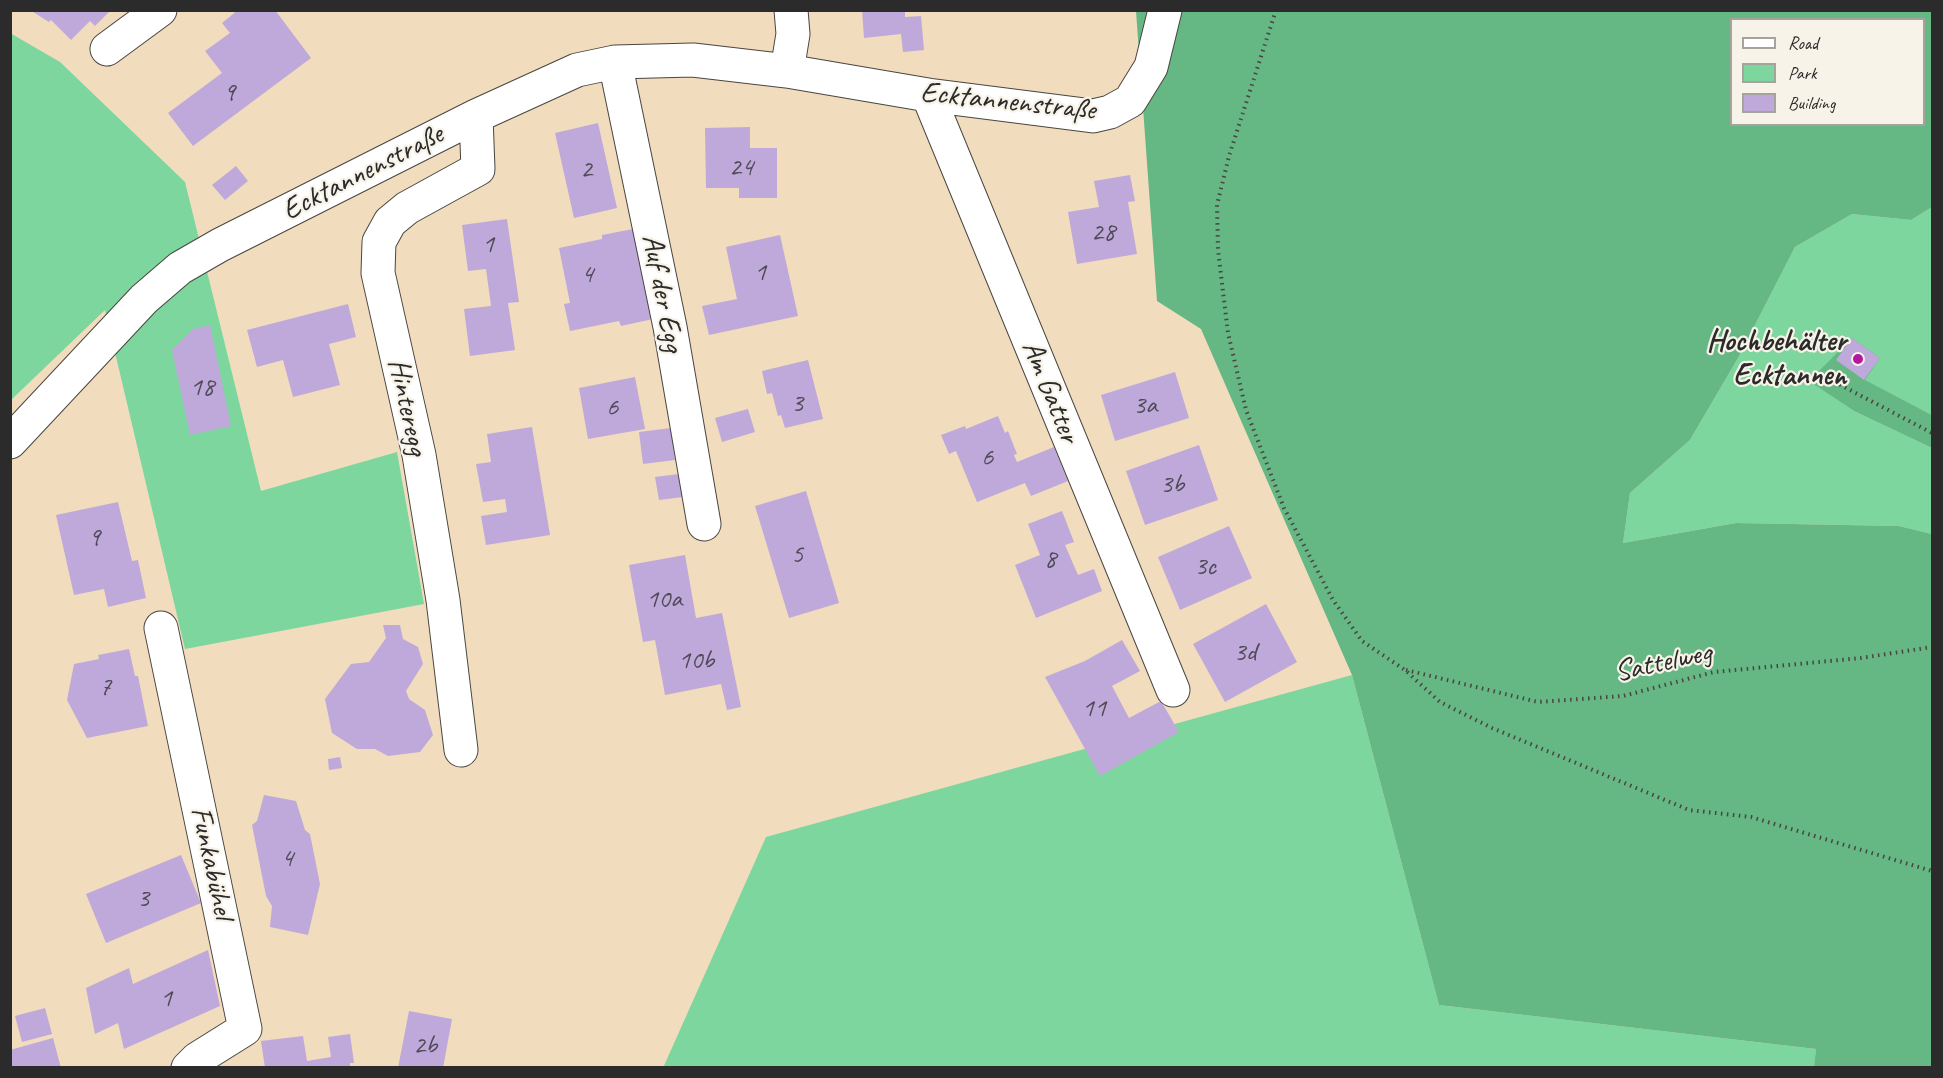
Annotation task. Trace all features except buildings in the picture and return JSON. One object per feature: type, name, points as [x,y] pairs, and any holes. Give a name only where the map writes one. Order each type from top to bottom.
[{"type":"street","points":[[107,49],[160,10]]},
{"type":"street","points":[[787,71],[793,34],[791,10]]},
{"type":"street","name":"Ecktannenstraße","points":[[10,442],[144,298],[180,268],[220,245],[476,116],[577,70],[615,62],[693,60],[787,71],[928,95],[1093,116],[1110,112],[1130,100],[1150,67],[1165,10]]},
{"type":"street","name":"Auf der Egg","points":[[615,62],[670,327],[704,524]]},
{"type":"street","name":"Am Gatter","points":[[928,95],[1173,690]]},
{"type":"street","name":"Hinteregg","points":[[461,750],[442,600],[418,454],[378,273],[378,262],[379,242],[390,222],[407,208],[478,169],[476,116]]},
{"type":"street","name":"Funkabühel","points":[[161,628],[245,1029],[197,1059],[188,1068]]},
{"type":"path","points":[[1276,10],[1229,156],[1217,205],[1218,250],[1228,333],[1246,410],[1284,508],[1333,600],[1362,641],[1405,670],[1440,702],[1492,728],[1689,810],[1752,817],[1932,871]]},
{"type":"path","points":[[1829,379],[1932,433]]},
{"type":"path","name":"Sattelweg","points":[[1405,670],[1538,702],[1623,696],[1714,672],[1861,658],[1932,648]]},
{"type":"green space","points":[[1136,11],[1932,11],[1932,207],[1911,220],[1852,214],[1795,247],[1738,358],[1690,440],[1630,493],[1623,543],[1736,523],[1899,526],[1932,534],[1932,1067],[1814,1067],[1816,1049],[1439,1005],[1352,675],[1201,329],[1157,301]]},
{"type":"green space","points":[[10,33],[60,62],[185,182],[261,491],[397,452],[424,604],[185,649],[105,310],[11,400]]},
{"type":"green space","points":[[1932,207],[1932,415],[1864,380],[1852,338],[1856,412],[1932,448],[1932,534],[1899,526],[1736,523],[1623,543],[1630,493],[1690,440],[1738,358],[1795,247],[1852,214],[1911,220]]},
{"type":"green space","points":[[1852,338],[1880,358],[1865,380],[1932,415],[1932,448],[1856,412],[1809,381]]},
{"type":"green space","points":[[1352,675],[1439,1005],[1816,1049],[1814,1068],[663,1068],[766,837]]},
{"type":"place","name":"Hochbehälter Ecktannen","points":[[1858,359]]}]
